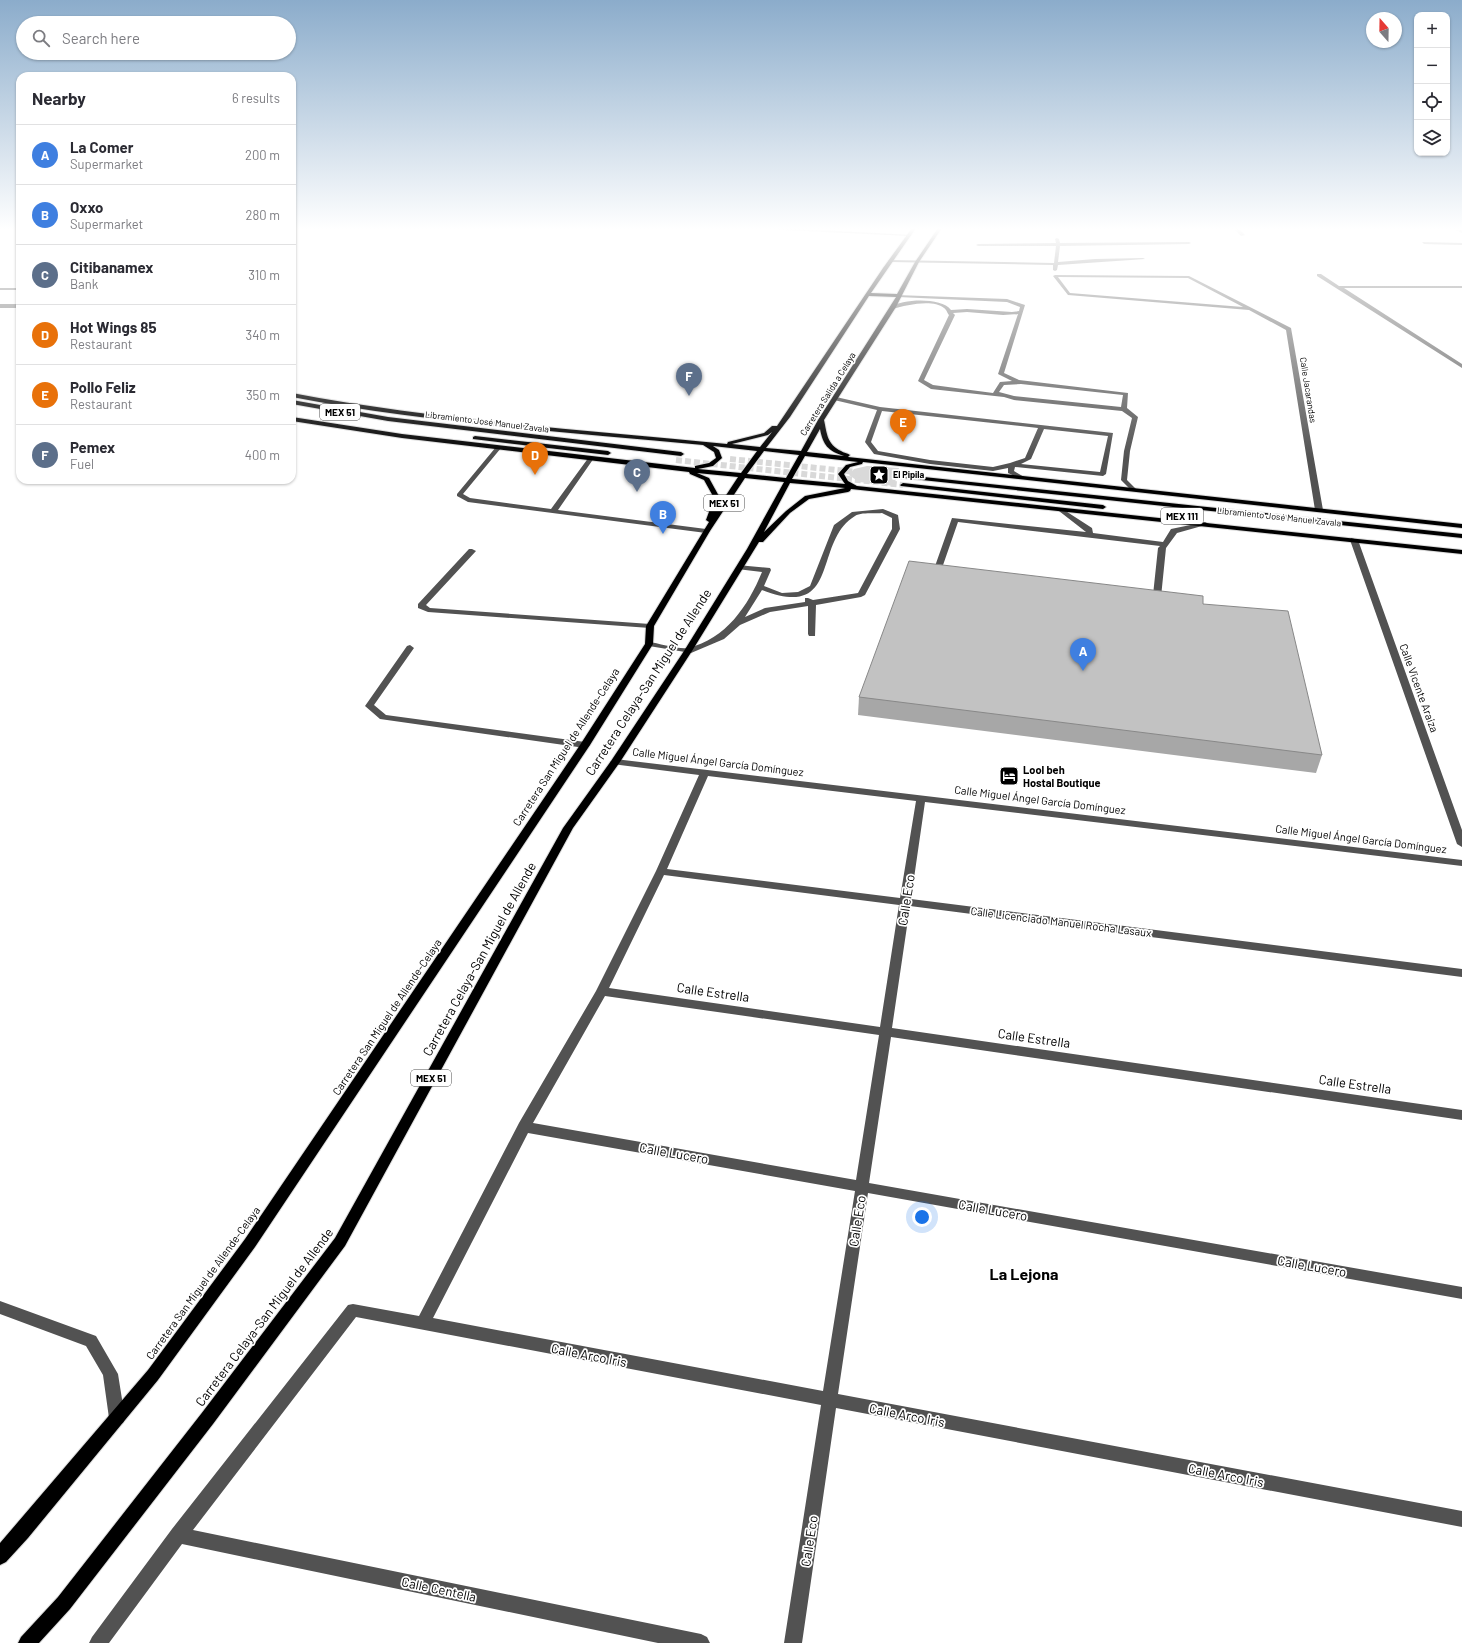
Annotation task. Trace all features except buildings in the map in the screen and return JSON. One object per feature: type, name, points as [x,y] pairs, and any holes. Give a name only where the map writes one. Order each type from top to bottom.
[{"type":"main road","name":"Carretera Salida a Celaya","points":[[751,463],[787,417],[861,305]]},
{"type":"main road","name":"Carretera Salida a Celaya","points":[[794,468],[893,306]]},
{"type":"main road","points":[[296,396],[350,406],[448,419],[762,449],[1462,526]]},
{"type":"main road","name":"Libramiento José Manuel Zavala","points":[[296,403],[388,419],[681,454]]},
{"type":"main road","name":"Libramiento José Manuel Zavala","points":[[296,414],[445,435],[676,460]]},
{"type":"main road","points":[[704,444],[733,442],[766,434],[787,417]]},
{"type":"main road","points":[[296,420],[402,436],[681,469],[1462,552]]},
{"type":"main road","points":[[822,420],[825,441],[838,452],[866,461]]},
{"type":"main road","points":[[681,469],[711,465],[719,458],[717,450],[704,444]]},
{"type":"main road","points":[[858,488],[844,482],[841,474],[848,466],[866,461]]},
{"type":"main road","name":"Carretera San Miguel de Allende-Celaya","points":[[0,1556],[22,1532],[153,1375],[250,1244],[585,745],[649,644],[650,626],[706,531],[751,463]]},
{"type":"main road","name":"Carretera Celaya-San Miguel de Allende","points":[[27,1643],[64,1603],[207,1419],[340,1242],[568,828],[688,651],[751,549],[794,468]]},
{"type":"main road","points":[[681,469],[707,480],[717,498],[706,531]]},
{"type":"main road","name":"Libramiento José Manuel Zavala","points":[[906,477],[1462,536]]},
{"type":"main road","name":"Libramiento José Manuel Zavala","points":[[903,485],[1462,546]]},
{"type":"main road","points":[[751,549],[788,512],[807,497],[858,488]]},
{"type":"street","points":[[893,306],[897,305]]},
{"type":"street","points":[[935,305],[945,306],[952,315],[921,380],[931,387],[937,388],[1014,398],[1124,409],[1135,417],[1127,451],[1124,480],[1134,490]]},
{"type":"street","points":[[974,310],[976,305]]},
{"type":"street","points":[[1019,305],[1023,306],[1001,374],[1020,382]]},
{"type":"street","points":[[1192,305],[1254,310]]},
{"type":"street","name":"Calle Jacarandas","points":[[1244,305],[1289,329],[1319,510]]},
{"type":"street","points":[[1366,305],[1462,366]]},
{"type":"street","points":[[0,306],[16,306]]},
{"type":"street","points":[[949,312],[962,309],[1012,314],[1021,312]]},
{"type":"street","points":[[1014,398],[996,393],[1002,383],[1020,382],[1126,394],[1124,409]]},
{"type":"street","points":[[836,399],[880,409],[1042,428],[1111,434],[1103,474],[1012,465]]},
{"type":"street","points":[[880,409],[868,442],[876,453],[930,462],[993,468],[1012,465],[1028,459],[1042,428]]},
{"type":"street","points":[[498,448],[459,495],[468,500],[706,531]]},
{"type":"street","points":[[553,511],[591,458]]},
{"type":"street","points":[[1012,465],[1010,472],[1021,477]]},
{"type":"street","points":[[1061,510],[1089,530],[1090,535]]},
{"type":"street","points":[[737,622],[768,610],[861,595],[896,529],[895,517],[883,511],[854,513],[838,527],[813,586],[800,594],[781,595],[760,587]]},
{"type":"street","points":[[953,572],[938,569],[956,520],[1166,544]]},
{"type":"street","points":[[1142,596],[1157,598],[1162,548],[1174,531],[1205,524]]},
{"type":"street","name":"Calle Vicente Araiza","points":[[1354,540],[1462,844]]},
{"type":"street","points":[[472,551],[421,606],[428,610],[650,626]]},
{"type":"street","points":[[649,644],[688,651],[721,637],[737,622],[760,587],[767,570],[740,567]]},
{"type":"street","points":[[800,594],[812,604]]},
{"type":"street","points":[[812,604],[812,634]]},
{"type":"street","points":[[410,648],[369,706],[383,717],[585,745]]},
{"type":"street","name":"Calle Miguel Ángel García Domínguez","points":[[614,762],[1462,863]]},
{"type":"street","points":[[423,1323],[524,1127],[602,991],[661,871],[704,772]]},
{"type":"street","name":"Calle Eco","points":[[793,1643],[921,798]]},
{"type":"street","name":"Calle Licenciado Manuel Rocha Lasaux","points":[[661,871],[1462,973]]},
{"type":"street","name":"Calle Estrella","points":[[602,991],[1462,1115]]},
{"type":"street","name":"Calle Lucero","points":[[524,1127],[1462,1293]]},
{"type":"street","points":[[0,1307],[91,1341],[110,1374],[117,1418]]},
{"type":"street","name":"Calle Arco Iris","points":[[178,1535],[353,1310],[1462,1520]]},
{"type":"street","points":[[98,1643],[178,1535]]},
{"type":"street","name":"Calle Centella","points":[[178,1535],[701,1643]]},
{"type":"shaded area","points":[[867,466],[899,468],[894,486],[859,482],[849,475],[854,469]]},
{"type":"tunnel","points":[[730,459],[905,477]]},
{"type":"tunnel","points":[[676,460],[903,485]]},
{"type":"place","name":"Pemex","points":[[689,396]]},
{"type":"place","name":"Pollo Feliz","points":[[903,442]]},
{"type":"place","name":"Hot Wings 85","points":[[535,475]]},
{"type":"place","name":"El Pipila","points":[[879,475]]},
{"type":"place","name":"Citibanamex","points":[[637,492]]},
{"type":"place","name":"Oxxo","points":[[663,534]]},
{"type":"place","name":"La Comer","points":[[1083,671]]},
{"type":"place","name":"Lool beh Hostal Boutique","points":[[1009,776]]},
{"type":"district","name":"La Lejona","points":[[1024,1274]]}]
